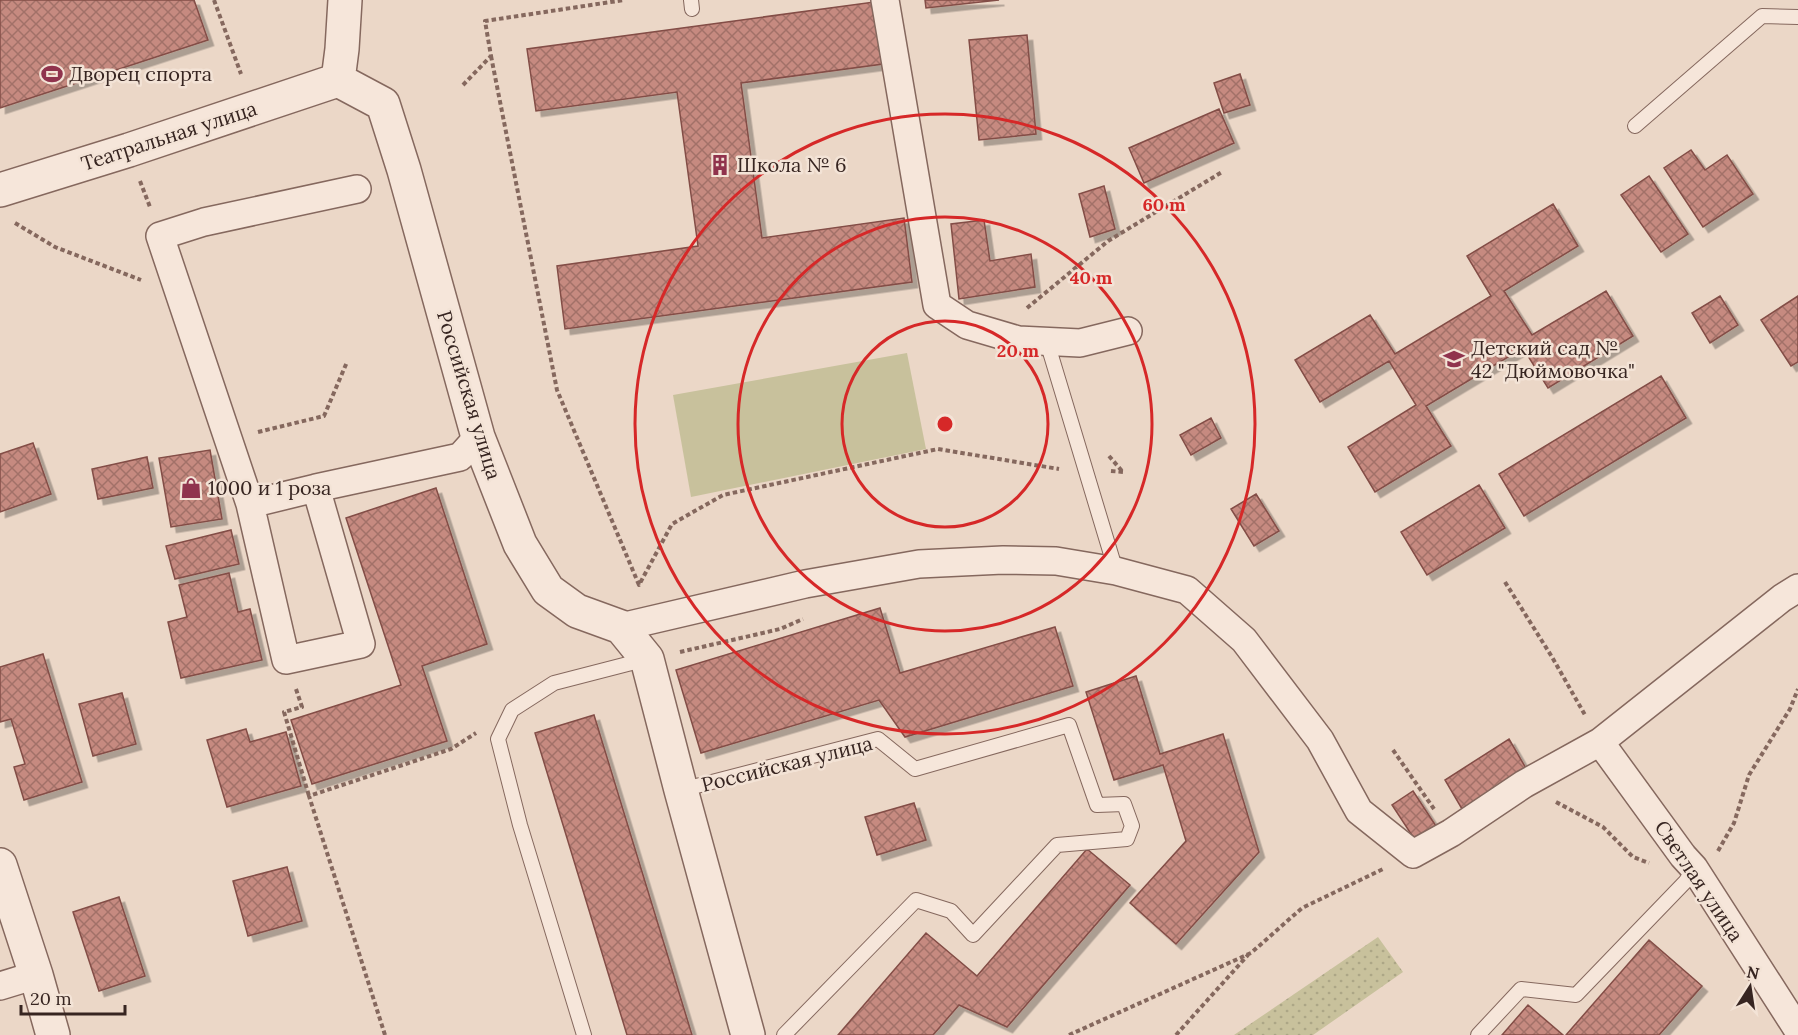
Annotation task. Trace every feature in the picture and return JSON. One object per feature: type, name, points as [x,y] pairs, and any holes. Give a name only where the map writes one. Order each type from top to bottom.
[{"type":"street","points":[[338,80],[345,0]]},
{"type":"street","points":[[885,0],[937,305],[967,324],[1018,340],[1080,343],[1128,331]]},
{"type":"street","name":"Театральная улица","points":[[0,190],[129,150],[338,80]]},
{"type":"street","name":"Российская улица","points":[[338,80],[383,104],[404,170],[478,437],[520,544],[548,590],[577,611],[621,627],[647,659],[748,1035]]},
{"type":"street","points":[[316,488],[361,644],[286,660],[250,504],[160,236],[204,222],[357,189]]},
{"type":"street","points":[[250,504],[460,458],[478,437]]},
{"type":"street","points":[[621,627],[805,584],[919,564],[1003,560],[1056,561],[1116,570],[1187,590],[1244,640],[1320,740],[1359,811],[1413,854],[1451,833],[1524,784],[1600,742],[1782,598],[1798,588]]},
{"type":"street","name":"Светлая улица","points":[[1600,742],[1683,856],[1792,1029]]},
{"type":"street","points":[[0,865],[53,1035]]},
{"type":"street","points":[[0,986],[36,975]]},
{"type":"lane","points":[[1635,126],[1762,16],[1798,17]]},
{"type":"lane","points":[[1047,342],[1116,570]]},
{"type":"lane","points":[[584,1035],[520,825],[498,739],[512,711],[554,683],[647,659]]},
{"type":"lane","name":"Российская улица","points":[[681,790],[878,739],[915,769],[1069,726],[1096,805],[1124,804],[1132,826],[1126,839],[1057,845],[973,935],[951,911],[916,900],[784,1035]]},
{"type":"lane","points":[[1478,1035],[1521,989],[1576,995],[1694,876]]},
{"type":"path","points":[[214,0],[241,74]]},
{"type":"path","points":[[624,0],[484,21],[557,390],[639,585],[672,524],[723,495],[938,449],[1065,470],[1123,472]]},
{"type":"path","points":[[463,85],[491,56]]},
{"type":"path","points":[[996,333],[1108,241],[1222,172]]},
{"type":"path","points":[[11,221],[55,247],[178,294]]},
{"type":"path","points":[[228,439],[324,416],[347,362]]},
{"type":"path","points":[[1505,582],[1552,657],[1600,742]]},
{"type":"path","points":[[286,660],[302,707],[284,712],[385,1035]]},
{"type":"path","points":[[1524,784],[1603,827],[1633,857],[1694,876],[1734,823],[1749,775],[1790,709],[1798,689]]},
{"type":"path","points":[[309,796],[451,748],[512,711]]},
{"type":"path","points":[[1393,750],[1451,833]]},
{"type":"path","points":[[1176,1035],[1251,953],[1302,908],[1413,854]]},
{"type":"path","points":[[1069,1035],[1251,953]]},
{"type":"shaded area","points":[[907,353],[926,449],[691,497],[673,395]]},
{"type":"shaded area","points":[[1378,937],[1403,972],[1313,1035],[1234,1035]]},
{"type":"building","name":"Дворец спорта","points":[[0,0],[194,0],[208,40],[0,108]]},
{"type":"building","points":[[925,0],[999,0],[926,8]]},
{"type":"building","name":"Школа № 6","points":[[874,2],[883,64],[741,83],[762,238],[904,218],[912,282],[565,329],[557,266],[698,246],[677,92],[536,111],[527,49]]},
{"type":"building","points":[[1027,35],[1036,134],[979,140],[969,40]]},
{"type":"building","points":[[1240,74],[1250,105],[1224,113],[1214,83]]},
{"type":"building","points":[[1219,109],[1234,143],[1144,183],[1129,148]]},
{"type":"building","points":[[1691,150],[1705,170],[1727,155],[1753,194],[1703,227],[1664,168]]},
{"type":"building","points":[[1649,176],[1688,234],[1661,252],[1621,195]]},
{"type":"building","points":[[1104,186],[1115,229],[1090,237],[1079,194]]},
{"type":"building","points":[[1553,204],[1578,246],[1504,291],[1532,335],[1606,291],[1633,336],[1548,388],[1523,348],[1426,406],[1451,446],[1375,492],[1348,447],[1416,405],[1389,361],[1320,402],[1295,360],[1370,315],[1395,354],[1491,296],[1467,256]]},
{"type":"building","points":[[984,220],[990,261],[1031,254],[1035,287],[959,299],[951,224]]},
{"type":"building","points":[[1720,296],[1738,325],[1710,343],[1692,313]]},
{"type":"building","points":[[1798,296],[1798,362],[1791,366],[1761,320]]},
{"type":"building","points":[[1661,376],[1686,418],[1524,516],[1499,474]]},
{"type":"building","points":[[1211,418],[1221,438],[1191,455],[1180,435]]},
{"type":"building","points":[[33,443],[51,494],[0,512],[0,454]]},
{"type":"building","points":[[210,450],[222,519],[171,527],[159,458]]},
{"type":"building","points":[[147,457],[153,488],[98,499],[92,469]]},
{"type":"building","points":[[1479,485],[1505,528],[1427,575],[1401,532]]},
{"type":"building","points":[[436,488],[487,644],[422,666],[447,741],[312,784],[291,720],[401,685],[346,518]]},
{"type":"building","points":[[1256,494],[1279,531],[1254,546],[1231,509]]},
{"type":"building","points":[[231,530],[239,564],[175,579],[166,546]]},
{"type":"building","points":[[229,573],[238,612],[250,609],[262,660],[181,678],[168,622],[187,617],[179,585]]},
{"type":"building","points":[[880,608],[900,673],[1055,627],[1073,686],[905,737],[879,700],[701,753],[676,670]]},
{"type":"building","points":[[43,654],[82,782],[24,800],[14,767],[25,764],[11,719],[0,722],[0,667]]},
{"type":"building","points":[[1136,676],[1160,754],[1223,734],[1259,852],[1176,944],[1130,903],[1186,841],[1163,765],[1114,780],[1086,692]]},
{"type":"building","points":[[122,693],[136,744],[93,756],[79,704]]},
{"type":"building","points":[[594,715],[692,1035],[627,1035],[535,733]]},
{"type":"building","points":[[246,729],[250,742],[286,732],[301,786],[227,807],[207,740]]},
{"type":"building","points":[[1509,739],[1527,770],[1462,809],[1445,780]]},
{"type":"building","points":[[1413,791],[1436,826],[1415,840],[1392,805]]},
{"type":"building","points":[[914,803],[926,840],[877,855],[865,817]]},
{"type":"building","points":[[1087,849],[1130,885],[1007,1027],[959,1005],[933,1035],[838,1035],[926,933],[977,976]]},
{"type":"building","points":[[287,867],[302,921],[248,936],[233,881]]},
{"type":"building","points":[[119,897],[145,976],[99,991],[73,912]]},
{"type":"building","points":[[1649,940],[1702,986],[1659,1035],[1566,1035]]},
{"type":"building","points":[[1528,1005],[1563,1035],[1502,1035]]},
{"type":"place","name":"Дворец спорта","points":[[52,74]]},
{"type":"place","name":"Школа № 6","points":[[720,165]]},
{"type":"place","name":"Детский сад № 42 \"Дюймовочка\"","points":[[1454,359]]},
{"type":"place","name":"1000 и 1 роза","points":[[191,488]]}]
